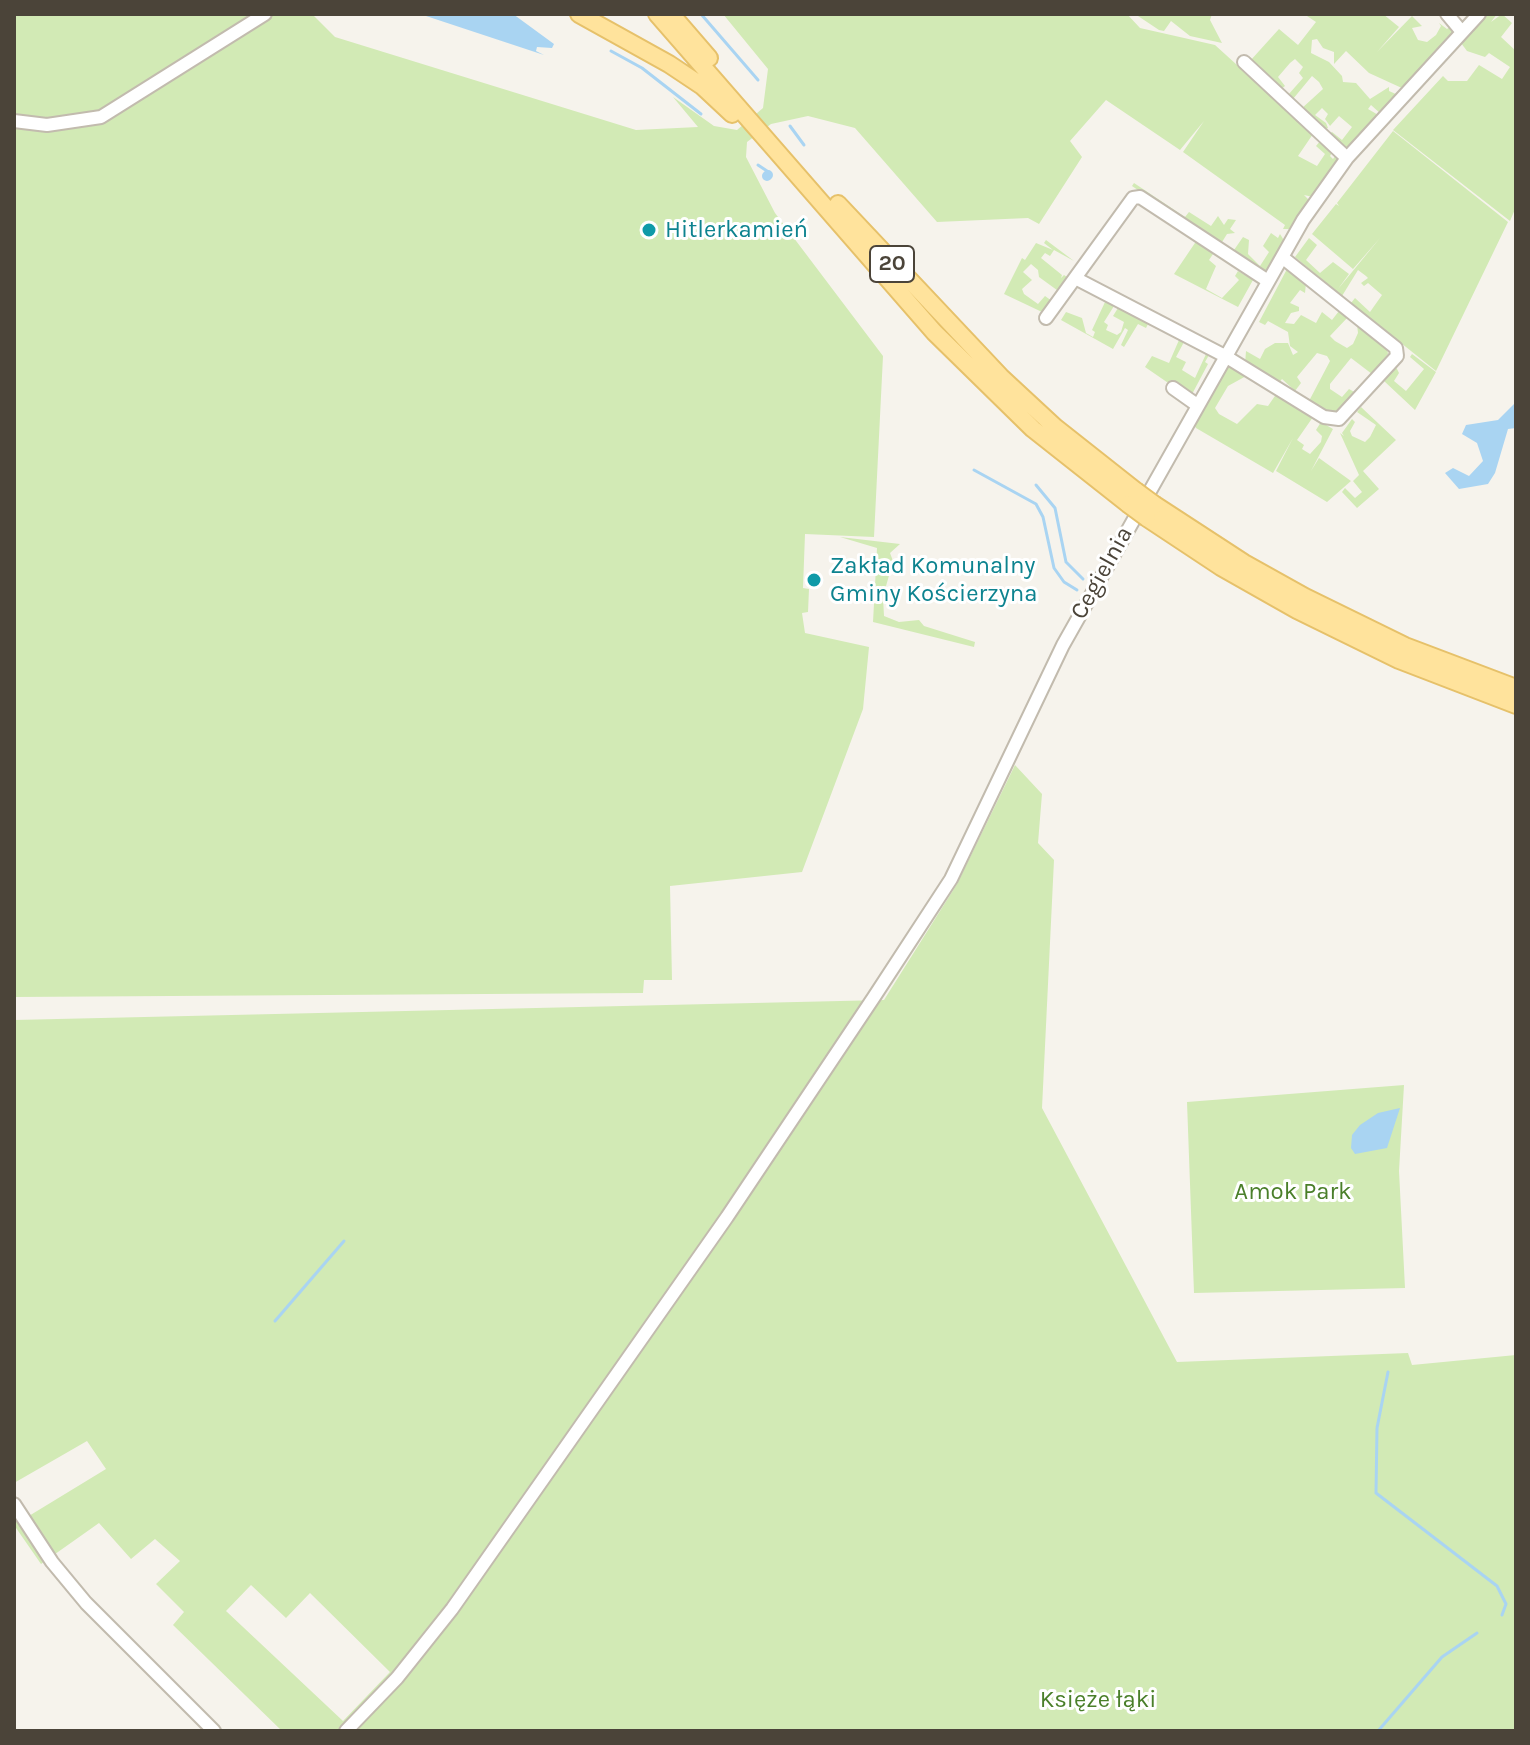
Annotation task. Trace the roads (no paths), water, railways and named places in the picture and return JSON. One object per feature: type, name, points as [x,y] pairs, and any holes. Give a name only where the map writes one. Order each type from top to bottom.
[{"type":"main road","points":[[579,14],[690,78],[718,100],[750,134],[773,147]]},
{"type":"main road","name":"20","points":[[657,14],[907,303],[1033,429],[1132,498],[1221,567],[1297,610],[1399,660],[1516,705]]},
{"type":"main road","name":"20","points":[[671,14],[791,153],[967,344],[1132,498]]},
{"type":"main road","name":"20","points":[[1151,512],[1319,604],[1405,646],[1516,688]]},
{"type":"street","points":[[14,121],[47,125],[101,117],[265,14]]},
{"type":"street","points":[[1447,14],[1462,32]]},
{"type":"street","name":"Cegielnia","points":[[346,1731],[397,1678],[452,1609],[727,1217],[874,997],[951,879],[1063,645],[1282,257],[1347,158],[1479,14]]},
{"type":"street","points":[[1244,62],[1347,158]]},
{"type":"street","points":[[1046,318],[1133,198],[1140,197],[1268,281]]},
{"type":"street","points":[[1075,278],[1225,356],[1324,417],[1339,419],[1397,356],[1396,348],[1282,257]]},
{"type":"street","points":[[1173,388],[1197,405]]},
{"type":"street","points":[[14,1504],[86,1603],[214,1731]]},
{"type":"water","points":[[420,14],[513,14],[554,44],[552,48],[537,47],[536,51],[544,55]]},
{"type":"water","points":[[1516,402],[1516,428],[1508,429],[1495,473],[1488,484],[1459,489],[1445,473],[1453,468],[1469,476],[1483,461],[1477,443],[1462,434],[1466,425],[1498,420]]},
{"type":"water","points":[[1400,1108],[1387,1148],[1355,1154],[1351,1148],[1352,1135],[1360,1125],[1378,1113]]},
{"type":"waterway","points":[[701,14],[758,80]]},
{"type":"waterway","points":[[611,51],[642,68],[701,114]]},
{"type":"waterway","points":[[790,126],[804,145]]},
{"type":"waterway","points":[[758,165],[770,173]]},
{"type":"waterway","points":[[974,470],[1036,504],[1043,517],[1054,568],[1064,582],[1077,590]]},
{"type":"waterway","points":[[1036,485],[1055,508],[1066,562],[1083,579]]},
{"type":"waterway","points":[[275,1321],[344,1241]]},
{"type":"waterway","points":[[1388,1372],[1377,1428],[1376,1493],[1497,1586],[1506,1604],[1502,1615]]},
{"type":"waterway","points":[[1378,1731],[1442,1657],[1477,1633]]},
{"type":"place","name":"Hitlerkamień","points":[[649,230]]},
{"type":"place","name":"Zakład Komunalny Gminy Kościerzyna","points":[[814,580]]},
{"type":"park label","name":"Amok Park","points":[[1293,1192]]},
{"type":"park label","name":"Księże łąki","points":[[1098,1700]]}]
